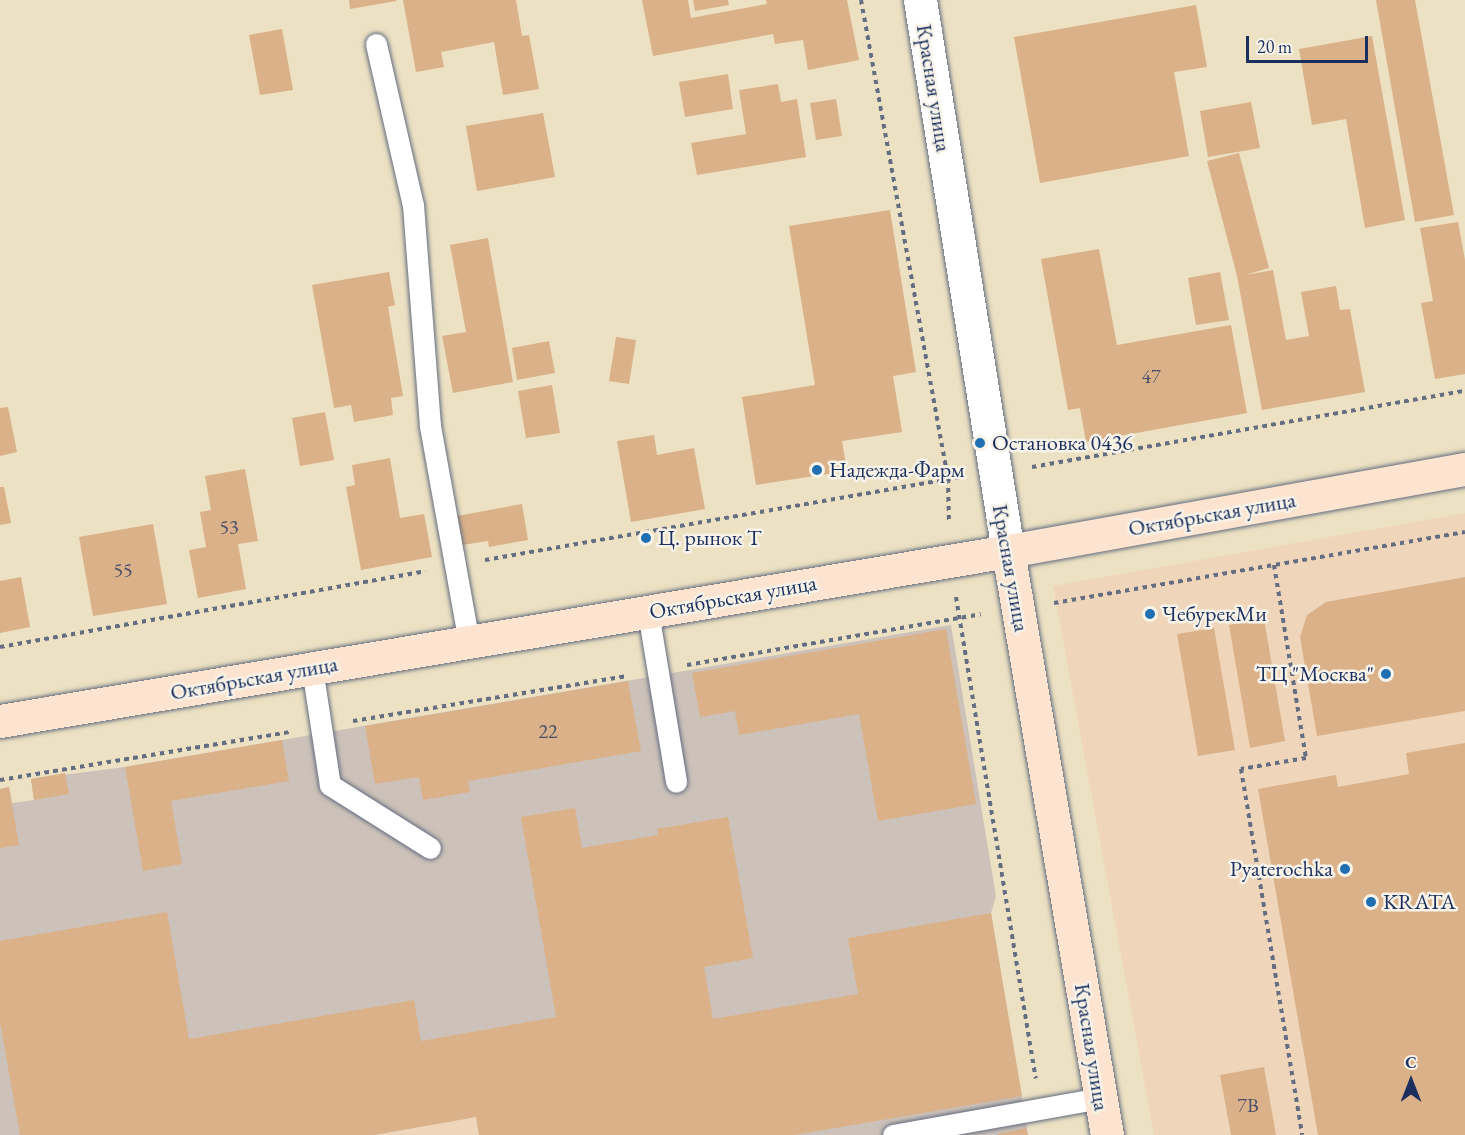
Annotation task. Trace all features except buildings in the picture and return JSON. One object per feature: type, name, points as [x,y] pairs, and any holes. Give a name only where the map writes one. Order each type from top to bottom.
[{"type":"main road","name":"Октябрьская улица","points":[[0,721],[1008,551],[1465,469]]},
{"type":"main road","name":"Красная улица","points":[[1008,551],[1107,1135]]},
{"type":"street","name":"Красная улица","points":[[920,0],[1008,551]]},
{"type":"lane","points":[[376,44],[413,205],[430,426],[469,642]]},
{"type":"lane","points":[[648,612],[676,782]]},
{"type":"lane","points":[[312,669],[330,785],[430,848]]},
{"type":"lane","points":[[893,1135],[1101,1098]]},
{"type":"path","points":[[861,0],[948,478],[950,560],[1042,1109]]},
{"type":"path","points":[[0,647],[948,478],[994,473],[1465,391]]},
{"type":"path","points":[[0,780],[658,670],[959,616],[1019,610],[1465,532]]},
{"type":"path","points":[[1274,565],[1306,758],[1241,769],[1302,1135]]},
{"type":"shaded area","points":[[1465,513],[1465,1135],[1154,1135],[1053,586]]},
{"type":"shaded area","points":[[951,625],[996,896],[991,913],[1028,1135],[479,1135],[476,1117],[374,1135],[0,1135],[0,789],[9,787],[12,803],[34,800],[31,779],[125,767]]},
{"type":"shaded area","points":[[476,1117],[479,1135],[375,1135]]},
{"type":"place","name":"Остановка 0436","points":[[980,443]]},
{"type":"place","name":"Надежда-Фарм","points":[[817,470]]},
{"type":"place","name":"Ц. рынок Т","points":[[646,538]]},
{"type":"place","name":"ЧебурекМи","points":[[1150,614]]},
{"type":"place","name":"ТЦ \"Москва\"","points":[[1386,674]]},
{"type":"place","name":"Pyaterochka","points":[[1345,869]]},
{"type":"place","name":"KRATA","points":[[1371,902]]}]
